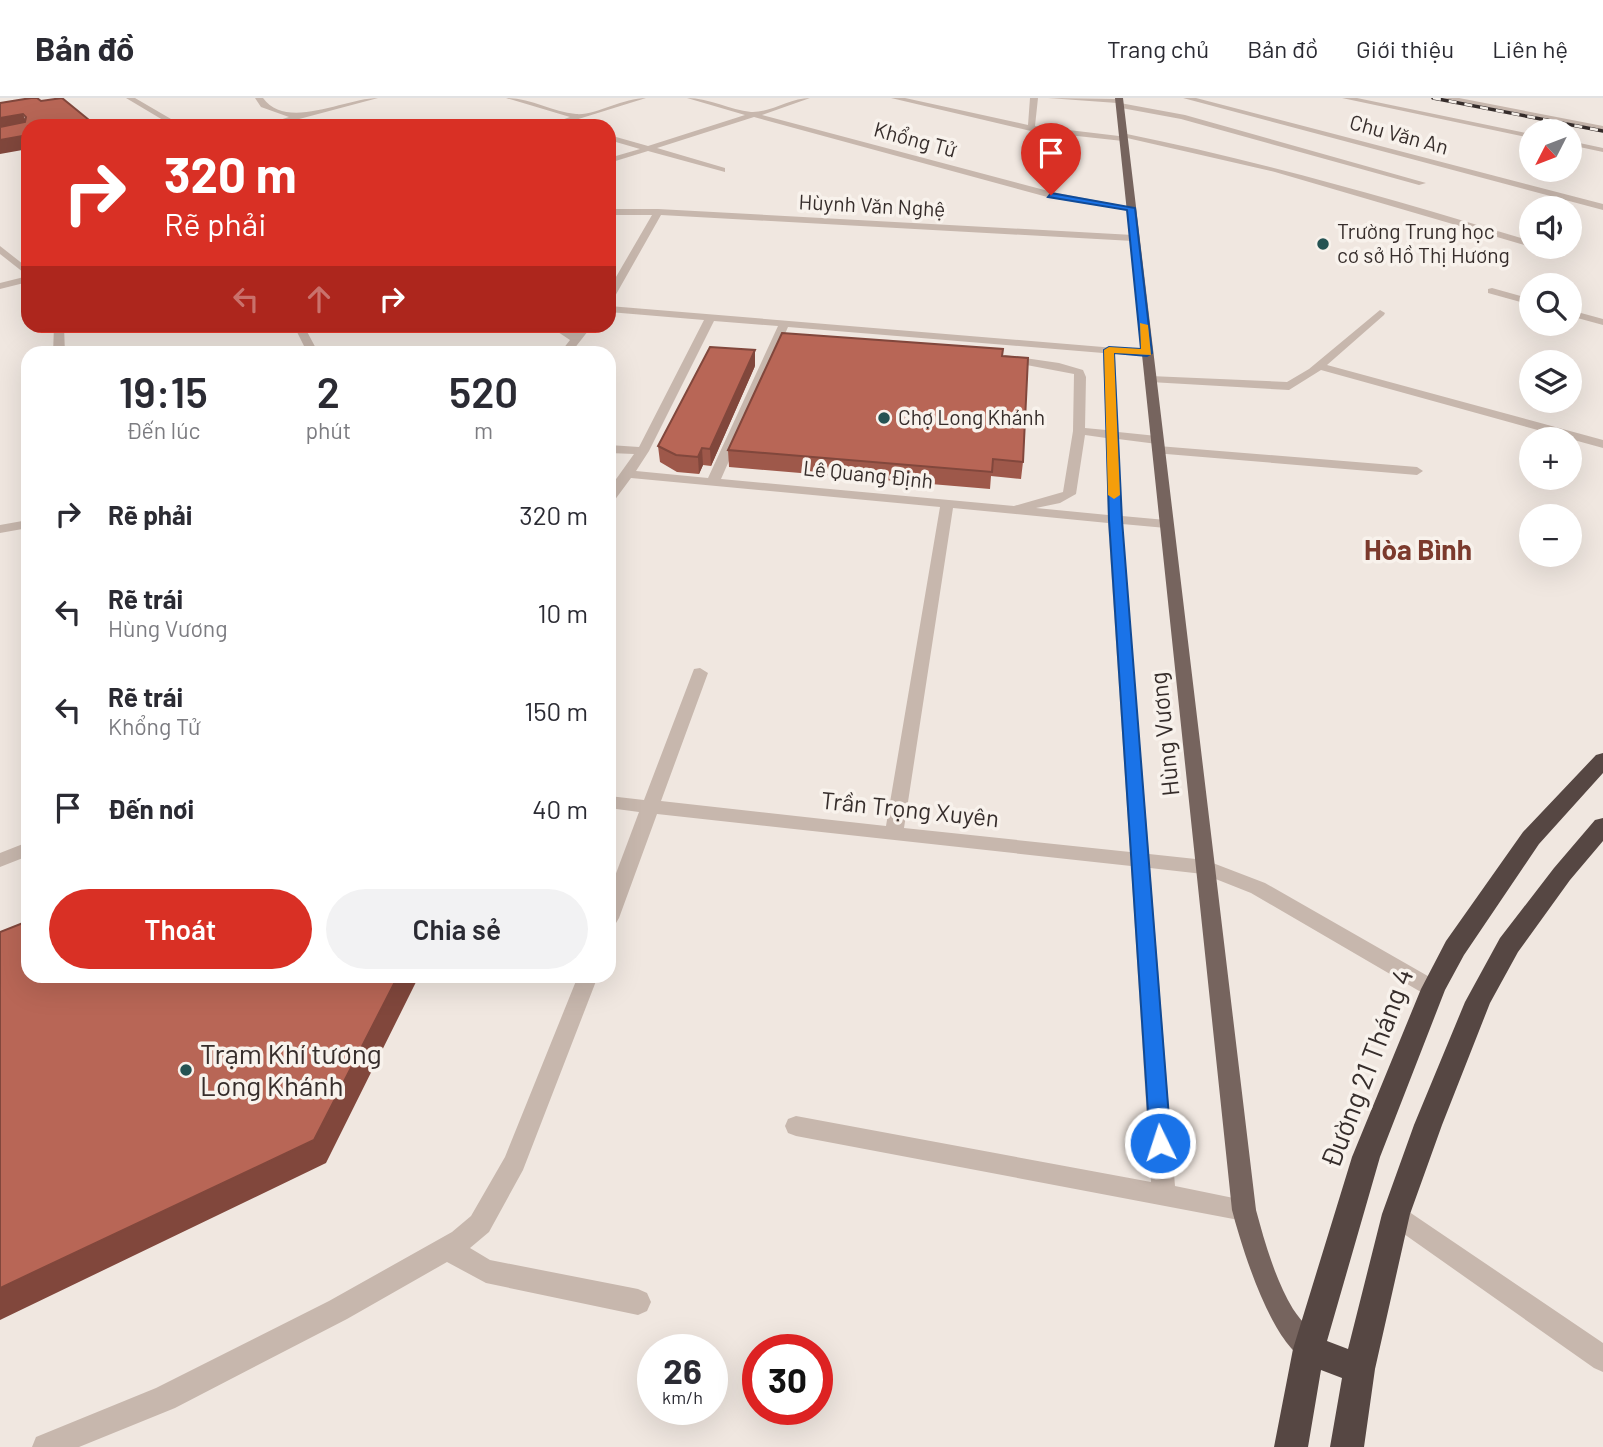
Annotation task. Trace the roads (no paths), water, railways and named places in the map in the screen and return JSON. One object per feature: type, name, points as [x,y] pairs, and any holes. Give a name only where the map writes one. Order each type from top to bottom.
[{"type":"highway","name":"Đường 21 Tháng 4","points":[[1291,1447],[1309,1349],[1366,1157],[1433,989],[1455,948],[1531,838],[1603,760]]},
{"type":"highway","points":[[1347,1447],[1359,1368],[1396,1214],[1428,1125],[1478,1002],[1509,945],[1562,874],[1603,826]]},
{"type":"highway","points":[[1309,1349],[1359,1368]]},
{"type":"main road","name":"Hùng Vương","points":[[1119,101],[1244,1210],[1253,1244],[1284,1318],[1309,1349]]},
{"type":"street","points":[[130,98],[167,119]]},
{"type":"street","points":[[259,98],[264,105],[298,118]]},
{"type":"street","points":[[294,119],[374,98]]},
{"type":"street","points":[[510,98],[571,119]]},
{"type":"street","points":[[583,119],[642,98]]},
{"type":"street","name":"Khổng Tử","points":[[691,98],[1051,195],[1131,208]]},
{"type":"street","points":[[616,159],[806,98]]},
{"type":"street","points":[[895,98],[1031,129],[1123,137],[1216,153],[1339,185],[1519,240]]},
{"type":"street","points":[[1031,129],[1034,98]]},
{"type":"street","points":[[1052,98],[1119,101],[1422,183]]},
{"type":"street","name":"Chu Văn An","points":[[1187,98],[1603,206]]},
{"type":"street","points":[[1346,98],[1519,134]]},
{"type":"street","points":[[1447,98],[1603,128]]},
{"type":"street","points":[[321,101],[340,107]]},
{"type":"street","points":[[616,139],[722,170]]},
{"type":"street","points":[[1582,146],[1603,150]]},
{"type":"street","name":"Hùynh Văn Nghệ","points":[[616,212],[658,212],[1133,238]]},
{"type":"street","points":[[616,286],[658,212]]},
{"type":"street","points":[[0,249],[21,267]]},
{"type":"street","points":[[0,286],[21,281]]},
{"type":"street","points":[[1492,291],[1519,299]]},
{"type":"street","points":[[616,310],[1147,353]]},
{"type":"street","points":[[1150,379],[1289,386],[1319,366],[1380,313]]},
{"type":"street","points":[[1582,317],[1603,323]]},
{"type":"street","points":[[616,489],[643,451],[710,318]]},
{"type":"street","points":[[713,481],[784,324]]},
{"type":"street","points":[[566,333],[575,338]]},
{"type":"street","points":[[570,346],[580,333]]},
{"type":"street","points":[[776,340],[790,341]]},
{"type":"street","points":[[1008,359],[1009,342]]},
{"type":"street","points":[[1109,350],[1115,520],[1164,1196]]},
{"type":"street","points":[[995,358],[1059,366],[1079,372],[1079,432],[1069,494],[1055,500],[1027,504],[1015,512]]},
{"type":"street","points":[[1319,366],[1603,444]]},
{"type":"street","points":[[1079,432],[1112,435],[1157,445],[1417,471]]},
{"type":"street","points":[[616,449],[643,451]]},
{"type":"street","name":"Lê Quang Định","points":[[627,474],[1166,524]]},
{"type":"street","points":[[894,833],[947,504]]},
{"type":"street","points":[[0,529],[21,525]]},
{"type":"street","points":[[616,898],[700,673]]},
{"type":"street","name":"Trần Trọng Xuyên","points":[[616,803],[1205,867],[1258,888],[1433,989]]},
{"type":"street","points":[[0,860],[21,852]]},
{"type":"street","points":[[46,1447],[165,1398],[338,1310],[447,1249],[480,1224],[510,1172],[586,983]]},
{"type":"street","points":[[796,1126],[1244,1210]]},
{"type":"street","points":[[1396,1214],[1603,1359]]},
{"type":"street","points":[[447,1249],[486,1271],[638,1302]]},
{"type":"railway","points":[[1433,98],[1603,131]]},
{"type":"place","name":"Trường Trung học cơ sở Hồ Thị Hương","points":[[1323,244]]},
{"type":"place","name":"Chợ Long Khánh","points":[[884,418]]},
{"type":"place","name":"Trạm Khí tương Long Khánh","points":[[186,1070]]},
{"type":"district","name":"Hòa Bình","points":[[1418,550]]}]
